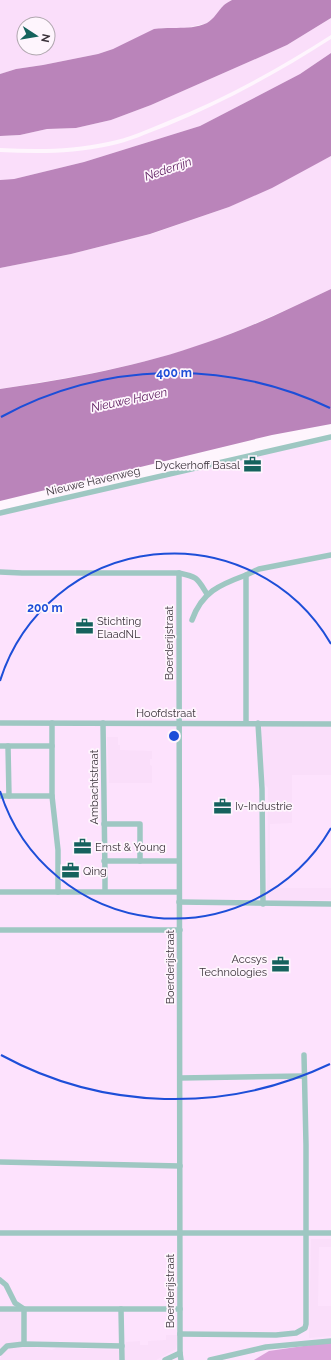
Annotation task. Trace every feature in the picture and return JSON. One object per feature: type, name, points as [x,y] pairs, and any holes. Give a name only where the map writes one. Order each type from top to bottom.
[{"type":"street","name":"Nieuwe Havenweg","points":[[0,513],[331,436]]},
{"type":"street","points":[[192,620],[196,610],[207,594],[221,584],[259,569],[331,555]]},
{"type":"street","points":[[0,572],[22,574],[179,574],[192,576],[198,579],[207,594]]},
{"type":"street","name":"Boerderijstraat","points":[[179,574],[181,1360]]},
{"type":"street","points":[[246,575],[246,723]]},
{"type":"street","name":"Hoofdstraat","points":[[0,723],[331,724]]},
{"type":"street","points":[[52,723],[52,796],[58,850],[58,892]]},
{"type":"street","name":"Ambachtstraat","points":[[103,723],[105,891]]},
{"type":"street","points":[[258,723],[262,789],[263,904]]},
{"type":"street","points":[[0,746],[52,746]]},
{"type":"street","points":[[8,746],[9,796]]},
{"type":"street","points":[[0,796],[52,796]]},
{"type":"street","points":[[104,824],[140,824],[140,861]]},
{"type":"street","points":[[104,861],[179,861]]},
{"type":"street","points":[[0,892],[179,892]]},
{"type":"street","points":[[180,902],[331,904]]},
{"type":"street","points":[[0,930],[180,930]]},
{"type":"street","points":[[180,1334],[276,1335],[296,1333],[305,1328],[306,1146],[304,1055]]},
{"type":"street","points":[[180,1078],[304,1076]]},
{"type":"street","points":[[0,1162],[180,1166]]},
{"type":"street","points":[[0,1233],[331,1233]]},
{"type":"street","points":[[0,1280],[6,1285],[15,1303],[24,1309]]},
{"type":"street","points":[[0,1309],[180,1309]]},
{"type":"street","points":[[24,1309],[24,1344]]},
{"type":"street","points":[[121,1309],[122,1360]]},
{"type":"street","points":[[210,1360],[266,1347],[331,1341]]},
{"type":"street","points":[[0,1353],[7,1346],[24,1344],[122,1346]]},
{"type":"street","points":[[165,1360],[180,1353]]},
{"type":"shaded area","points":[[0,0],[232,0],[223,6],[219,13],[208,23],[186,28],[161,28],[98,54],[16,69],[0,74]]},
{"type":"shaded area","points":[[331,18],[331,35],[272,71],[190,112],[131,136],[81,147],[41,149],[0,148],[0,136],[20,135],[47,129],[76,128],[111,120],[151,105],[287,45]]},
{"type":"shaded area","points":[[331,39],[331,53],[300,74],[200,126],[84,162],[14,179],[0,180],[0,152],[41,153],[82,151],[131,140],[189,117],[230,97],[291,64]]},
{"type":"shaded area","points":[[331,156],[331,289],[248,327],[183,351],[101,371],[0,389],[0,268],[71,254],[151,234],[229,207]]},
{"type":"shaded area","points":[[331,440],[331,1360],[0,1360],[0,510]]},
{"type":"shaded area","points":[[262,727],[331,727],[331,775],[292,775],[292,823],[270,824],[270,888],[331,888],[331,900],[272,901],[267,896],[268,788],[264,783]]},
{"type":"shaded area","points":[[107,737],[118,737],[118,745],[120,745],[120,750],[152,751],[150,765],[152,766],[152,783],[109,783]]},
{"type":"shaded area","points":[[311,1239],[331,1239],[331,1247],[319,1247],[318,1306],[331,1306],[331,1336],[309,1338]]},
{"type":"shaded area","points":[[0,1307],[21,1309],[23,1344],[6,1343],[0,1349]]},
{"type":"shaded area","points":[[166,1335],[179,1335],[176,1349],[156,1360],[124,1360],[126,1342],[140,1341],[140,1345],[148,1345],[148,1341],[166,1340]]},
{"type":"shaded area","points":[[331,1342],[331,1360],[254,1360],[269,1351]]},
{"type":"shaded area","points":[[10,1347],[34,1347],[52,1350],[56,1348],[118,1350],[120,1352],[120,1360],[0,1360],[2,1354]]},
{"type":"water","points":[[232,0],[331,0],[331,18],[287,45],[151,105],[111,120],[76,128],[47,129],[20,135],[0,136],[0,74],[16,69],[98,54],[113,49],[154,29],[187,28],[207,23],[224,5]]},
{"type":"water","name":"Nederrijn","points":[[331,53],[331,156],[272,188],[229,207],[150,234],[71,254],[0,268],[0,180],[14,179],[84,162],[200,126],[300,74]]},
{"type":"water","name":"Nieuwe Haven","points":[[331,289],[331,424],[272,435],[0,501],[0,389],[105,371],[157,358],[255,324]]},
{"type":"place","name":"Dyckerhoff Basal","points":[[253,465]]},
{"type":"place","name":"Stichting ElaadNL","points":[[84,627]]},
{"type":"place","name":"Iv-Industrie","points":[[222,806]]},
{"type":"place","name":"Ernst & Young","points":[[82,847]]},
{"type":"place","name":"Qing","points":[[70,871]]},
{"type":"place","name":"Accsys Technologies","points":[[280,965]]}]
